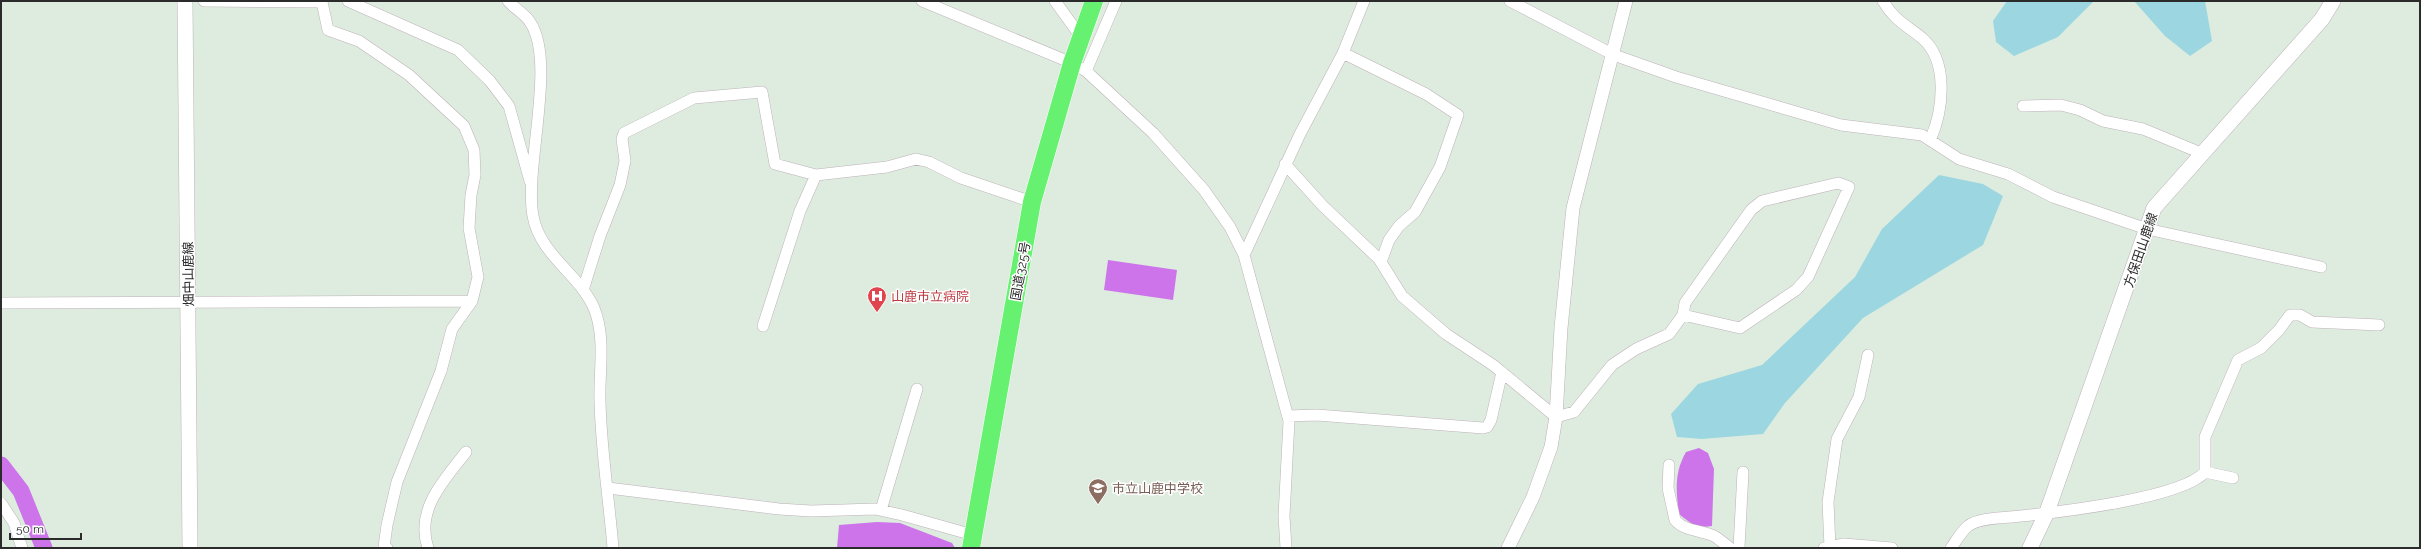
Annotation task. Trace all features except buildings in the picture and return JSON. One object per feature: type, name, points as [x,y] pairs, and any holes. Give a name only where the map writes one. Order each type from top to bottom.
[{"type":"highway","name":"国道325号","points":[[972,542],[1032,202],[1079,67],[1082,36],[1094,1]]},
{"type":"main road","name":"畑中山鹿線","points":[[185,1],[189,302],[190,548]]},
{"type":"main road","name":"方保田山鹿線","points":[[2030,548],[2047,512],[2154,208],[2322,18],[2333,1]]},
{"type":"street","points":[[204,1],[322,2],[328,30],[359,41],[409,75],[464,126],[474,150],[476,175],[471,196],[469,228],[478,277],[472,301],[452,329],[441,371],[397,482],[387,525],[384,547],[387,548]]},
{"type":"street","points":[[348,1],[458,50],[490,81],[508,106],[532,190]]},
{"type":"street","points":[[508,1],[530,22],[537,41],[540,73],[532,190],[533,217],[543,240],[555,260],[583,290],[594,309],[602,340],[600,400],[604,467],[608,488],[613,548]]},
{"type":"street","points":[[922,1],[1079,67],[1153,133],[1204,190],[1230,227],[1244,255],[1288,416],[1284,516],[1286,548]]},
{"type":"street","points":[[1055,1],[1082,36]]},
{"type":"street","points":[[1079,67],[1116,1]]},
{"type":"street","points":[[1244,255],[1285,164],[1343,53],[1364,1]]},
{"type":"street","points":[[1510,1],[1614,55],[1676,77],[1841,125],[1907,132],[1931,138],[1959,159],[2008,174],[2052,197],[2146,229],[2321,267]]},
{"type":"street","points":[[1508,548],[1536,489],[1551,447],[1556,417],[1562,313],[1573,208],[1614,55],[1626,1]]},
{"type":"street","points":[[1883,1],[1891,16],[1924,39],[1937,62],[1941,103],[1938,120],[1931,138]]},
{"type":"street","points":[[1343,53],[1426,94],[1458,115],[1440,167],[1415,212],[1399,226],[1389,240],[1381,262]]},
{"type":"street","points":[[583,290],[600,236],[620,185],[625,161],[622,139],[624,133],[655,116],[694,98],[762,92],[775,164],[816,175],[887,167],[916,159],[929,162],[961,178],[1032,202]]},
{"type":"street","points":[[2023,106],[2061,105],[2103,121],[2143,129],[2202,153]]},
{"type":"street","points":[[1285,164],[1323,206],[1381,262],[1402,296],[1446,334],[1502,372],[1556,417]]},
{"type":"street","points":[[763,326],[800,211],[816,175]]},
{"type":"street","points":[[1556,417],[1574,412],[1612,365],[1636,349],[1669,334],[1683,315],[1685,303],[1751,210],[1762,201],[1838,183],[1849,187],[1808,277],[1796,290],[1740,328],[1683,315]]},
{"type":"street","points":[[1,303],[472,301]]},
{"type":"street","points":[[1951,548],[1969,526],[1991,519],[2108,504],[2168,492],[2199,479],[2205,472],[2205,437],[2238,360],[2261,348],[2279,330],[2290,315],[2300,315],[2312,322],[2379,325]]},
{"type":"street","points":[[1868,355],[1859,397],[1837,439],[1828,502],[1827,547],[1844,544],[1892,548]]},
{"type":"street","points":[[1288,416],[1317,415],[1483,428],[1487,427],[1491,420],[1502,372]]},
{"type":"street","points":[[881,510],[917,389]]},
{"type":"street","points":[[428,548],[424,535],[425,513],[446,476],[466,452]]},
{"type":"street","points":[[1669,465],[1668,488],[1675,520],[1678,524],[1691,530],[1714,536],[1730,548]]},
{"type":"street","points":[[1739,548],[1743,472]]},
{"type":"street","points":[[2205,472],[2233,478]]},
{"type":"street","points":[[608,488],[779,509],[881,510],[972,542]]},
{"type":"street","points":[[1,503],[14,523],[22,548]]},
{"type":"shaded area","points":[[2007,1],[2094,1],[2058,37],[2014,56],[1996,42],[1993,21]]},
{"type":"shaded area","points":[[2134,1],[2205,1],[2212,41],[2190,56],[2165,36]]},
{"type":"shaded area","points":[[1939,175],[1983,184],[2003,196],[1983,245],[1863,318],[1785,403],[1763,434],[1702,439],[1677,437],[1671,414],[1698,384],[1762,365],[1855,277],[1882,229]]},
{"type":"shaded area","points":[[1108,260],[1177,270],[1173,300],[1104,290]]},
{"type":"shaded area","points":[[1699,448],[1708,453],[1714,469],[1712,526],[1707,527],[1698,526],[1679,514],[1677,498],[1677,482],[1679,467],[1682,460],[1686,452]]},
{"type":"shaded area","points":[[877,522],[900,523],[952,543],[955,548],[837,548],[839,525]]},
{"type":"waterway","points":[[1,465],[21,491],[44,548]]},
{"type":"place","name":"山鹿市立病院","points":[[877,313]]},
{"type":"place","name":"市立山鹿中学校","points":[[1098,505]]}]
